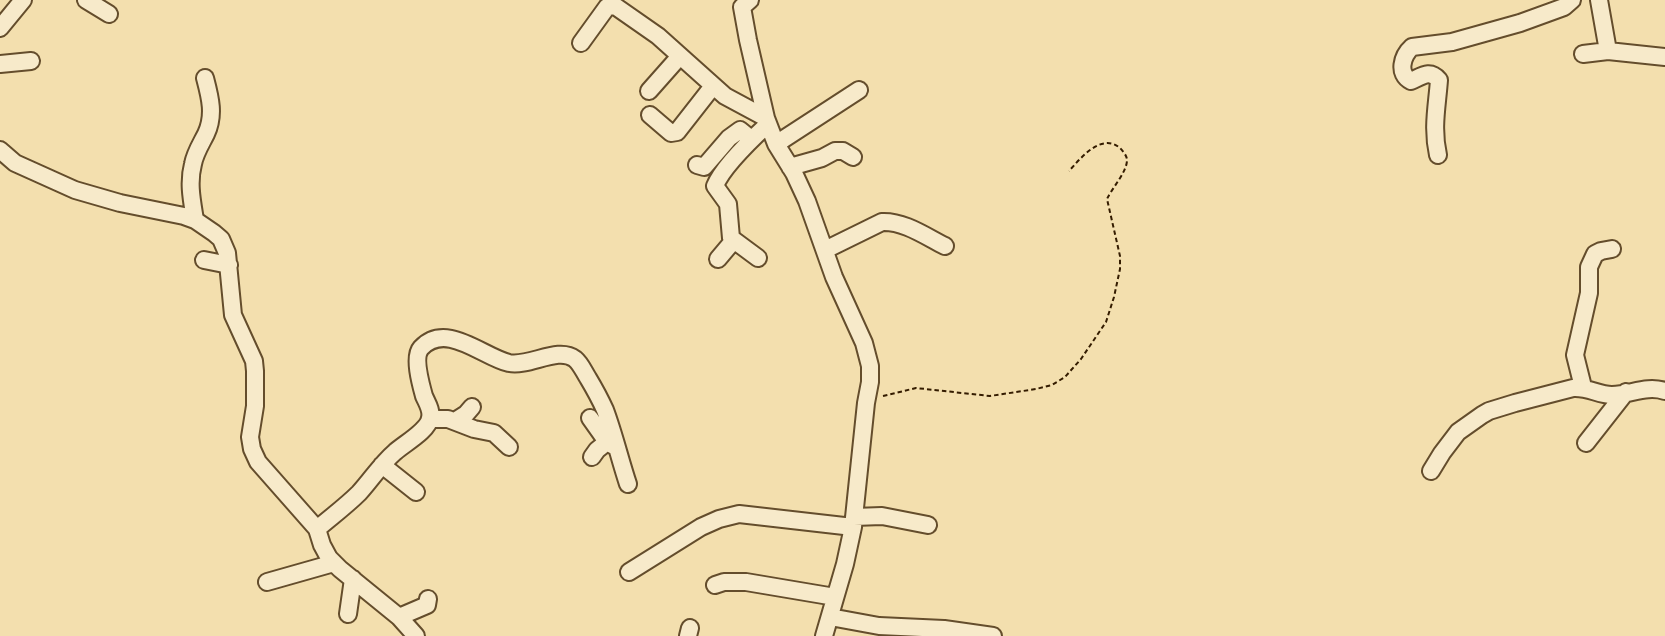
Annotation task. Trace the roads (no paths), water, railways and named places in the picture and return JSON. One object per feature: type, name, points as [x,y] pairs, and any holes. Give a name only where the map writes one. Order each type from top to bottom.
[{"type":"street","points":[[0,28],[23,0]]},
{"type":"street","points":[[86,0],[109,14]]},
{"type":"street","points":[[1438,155],[1434,120],[1439,80],[1432,74],[1411,81],[1406,79],[1403,75],[1402,64],[1408,51],[1412,47],[1452,42],[1520,23],[1564,7],[1572,0]]},
{"type":"street","points":[[1599,0],[1608,51]]},
{"type":"street","points":[[743,2],[748,39],[767,121],[776,144],[807,201],[834,277],[868,357],[870,382],[854,522],[824,636]]},
{"type":"street","points":[[581,42],[607,7],[615,6],[658,36],[733,101],[767,121]]},
{"type":"street","points":[[1583,54],[1608,51],[1665,57]]},
{"type":"street","points":[[649,91],[680,56]]},
{"type":"street","points":[[0,64],[31,61]]},
{"type":"street","points":[[195,220],[190,188],[191,172],[198,148],[211,120],[210,96],[205,78]]},
{"type":"street","points":[[650,115],[670,133],[677,132],[714,86]]},
{"type":"street","points":[[776,144],[859,90]]},
{"type":"street","points":[[758,258],[730,236],[728,204],[716,186],[724,171],[767,121]]},
{"type":"street","points":[[697,165],[704,167],[729,138],[740,130],[751,139]]},
{"type":"street","points":[[0,150],[15,164],[75,190],[130,205],[177,213],[195,220],[221,239],[229,265],[233,315],[251,353],[255,371],[255,406],[250,437],[258,462],[317,529],[329,558],[399,617],[416,636]]},
{"type":"street","points":[[790,167],[822,159],[835,151],[843,151],[853,157]]},
{"type":"street","points":[[825,250],[882,222],[901,225],[945,246]]},
{"type":"street","points":[[718,259],[734,240]]},
{"type":"street","points":[[1583,387],[1575,347],[1589,293],[1589,267],[1595,254],[1612,249]]},
{"type":"street","points":[[204,260],[229,265]]},
{"type":"street","points":[[317,529],[357,495],[394,452],[424,429],[430,419],[430,410],[424,396],[417,361],[418,351],[429,342],[444,338],[456,339],[508,362],[518,364],[560,354],[576,360],[605,411],[612,445],[628,484]]},
{"type":"street","points":[[1431,471],[1458,432],[1489,411],[1573,388],[1583,387],[1609,395],[1650,389],[1665,391]]},
{"type":"street","points":[[1586,443],[1626,392]]},
{"type":"street","points":[[455,421],[472,407]]},
{"type":"street","points":[[590,418],[612,445]]},
{"type":"street","points":[[430,419],[455,421],[474,429],[494,433],[509,447]]},
{"type":"street","points":[[592,457],[597,450],[612,445]]},
{"type":"street","points":[[382,465],[416,492]]},
{"type":"street","points":[[629,572],[701,527],[739,514],[854,522],[889,517],[928,525]]},
{"type":"street","points":[[267,582],[334,563]]},
{"type":"street","points":[[348,614],[353,579]]},
{"type":"street","points":[[715,585],[724,582],[746,582],[836,597]]},
{"type":"street","points":[[399,617],[427,605],[428,599]]},
{"type":"street","points":[[830,617],[879,626],[944,629],[993,636]]}]
